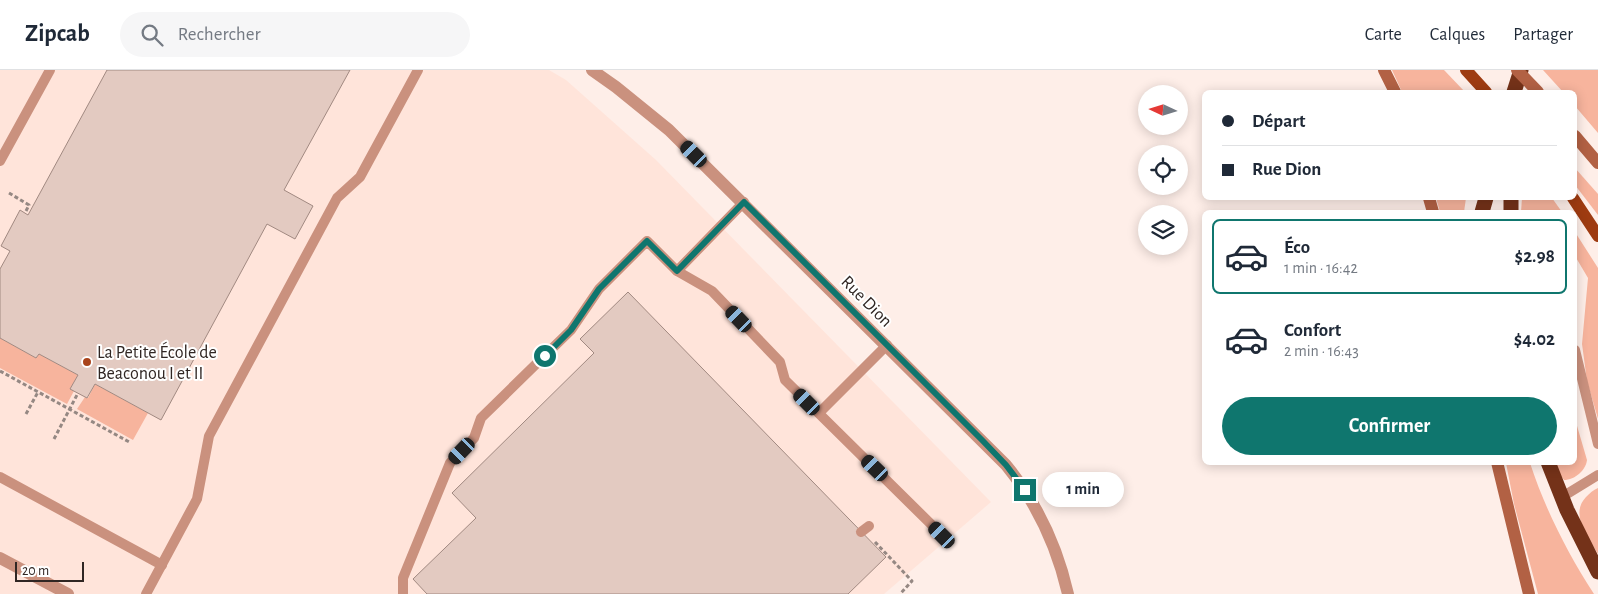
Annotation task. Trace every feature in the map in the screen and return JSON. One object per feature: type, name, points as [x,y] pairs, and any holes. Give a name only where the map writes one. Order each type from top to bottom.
[{"type":"highway","points":[[1549,465],[1582,542],[1598,572]]},
{"type":"main road","points":[[1384,70],[1394,90]]},
{"type":"main road","points":[[1469,73],[1484,90]]},
{"type":"main road","points":[[1517,82],[1534,90]]},
{"type":"main road","points":[[1577,138],[1598,163]]},
{"type":"main road","points":[[1574,200],[1598,236]]},
{"type":"main road","points":[[1498,465],[1529,594]]},
{"type":"street","name":"Rue Dion","points":[[592,70],[670,130],[982,440],[1019,481],[1050,534],[1062,567],[1068,594]]},
{"type":"street","points":[[0,558],[68,594]]},
{"type":"lane","points":[[0,161],[50,70]]},
{"type":"lane","points":[[146,594],[197,499],[209,436],[337,198],[360,177],[418,70]]},
{"type":"lane","points":[[677,271],[744,202]]},
{"type":"lane","points":[[403,594],[403,578],[450,463],[474,438],[481,418],[571,330],[599,289],[647,241],[677,271],[712,291],[780,362],[785,380],[942,535]]},
{"type":"lane","points":[[819,413],[886,345]]},
{"type":"lane","points":[[1577,358],[1598,444]]},
{"type":"lane","points":[[1562,497],[1598,475]]},
{"type":"lane","points":[[0,477],[162,565]]},
{"type":"path","points":[[8,194],[29,205],[25,213]]},
{"type":"path","points":[[0,371],[131,443]]},
{"type":"path","points":[[26,414],[38,392]]},
{"type":"path","points":[[54,439],[78,393]]},
{"type":"path","points":[[888,556],[912,581],[900,594]]},
{"type":"shaded area","points":[[0,70],[549,70],[566,80],[656,160],[991,502],[884,594],[0,594]]},
{"type":"shaded area","points":[[1392,70],[1444,70],[1463,90],[1401,90]]},
{"type":"shaded area","points":[[1543,70],[1598,70],[1598,133],[1577,108],[1577,90],[1561,90]]},
{"type":"shaded area","points":[[1577,170],[1598,194],[1598,215],[1577,188]]},
{"type":"shaded area","points":[[1437,200],[1466,200],[1464,210],[1439,210]]},
{"type":"shaded area","points":[[1522,200],[1553,200],[1561,210],[1521,210]]},
{"type":"shaded area","points":[[1577,235],[1598,268],[1598,419],[1587,381],[1582,344],[1588,278],[1577,259]]},
{"type":"shaded area","points":[[0,338],[36,358],[39,354],[78,375],[70,389],[74,391],[67,404],[0,368]]},
{"type":"shaded area","points":[[95,384],[148,413],[133,440],[77,409],[85,397],[88,398]]},
{"type":"shaded area","points":[[1577,426],[1587,460],[1585,467],[1579,474],[1568,480],[1564,480],[1556,465],[1577,465]]},
{"type":"shaded area","points":[[1506,465],[1531,465],[1558,531],[1594,594],[1538,594],[1514,504]]},
{"type":"shaded area","points":[[1598,488],[1598,554],[1582,526],[1579,511],[1586,497]]},
{"type":"building","points":[[107,70],[350,70],[284,190],[313,206],[295,239],[267,224],[161,420],[95,384],[87,398],[70,389],[78,375],[39,354],[36,358],[0,338],[0,269],[10,251],[1,246],[20,210],[28,215]]},
{"type":"building","points":[[628,292],[886,557],[848,594],[427,594],[413,579],[476,518],[452,493],[594,353],[580,339]]},
{"type":"place","name":"La Petite École de Beaconou I et II","points":[[87,362]]},
{"type":"route","points":[[545,356],[571,330],[599,289],[647,241],[677,271],[744,202],[982,440],[1006,465],[1025,490]]}]
